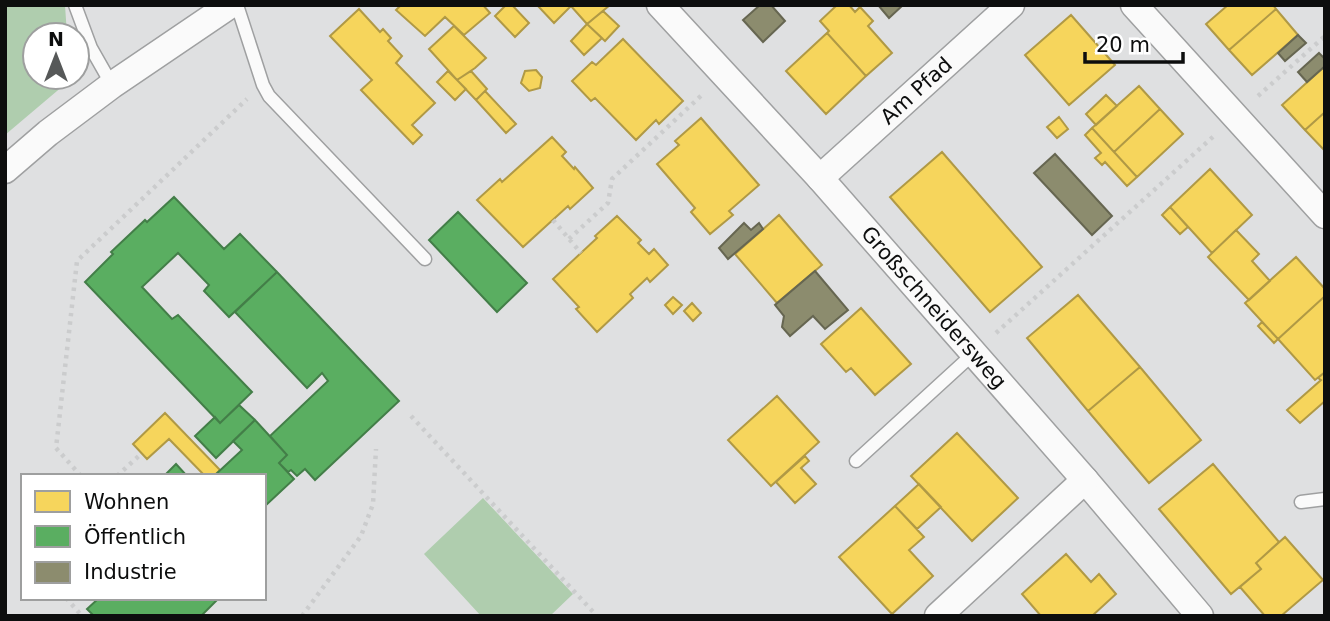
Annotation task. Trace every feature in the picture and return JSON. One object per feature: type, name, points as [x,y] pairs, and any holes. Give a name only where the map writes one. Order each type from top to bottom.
[{"type":"street","points":[[5,170],[48,133],[112,85],[230,5]]},
{"type":"street","name":"Großschneidersweg","points":[[660,5],[820,178],[1085,480],[1200,616]]},
{"type":"street","name":"Am Pfad","points":[[820,178],[1011,5]]},
{"type":"street","points":[[1134,5],[1325,215]]},
{"type":"street","points":[[938,616],[1085,480]]},
{"type":"lane","points":[[75,5],[91,48],[112,85]]},
{"type":"lane","points":[[237,5],[269,96],[425,259]]},
{"type":"lane","points":[[856,461],[973,354]]},
{"type":"lane","points":[[1301,502],[1325,499]]},
{"type":"path","points":[[973,354],[1325,36]]},
{"type":"path","points":[[569,239],[608,202],[612,179],[725,74]]},
{"type":"path","points":[[79,474],[56,449],[77,261],[263,85]]},
{"type":"path","points":[[553,220],[581,253]]},
{"type":"path","points":[[411,416],[597,616]]},
{"type":"path","points":[[302,616],[361,536],[373,504],[376,449]]},
{"type":"path","points":[[119,474],[142,453]]},
{"type":"path","points":[[67,600],[82,616]]},
{"type":"green space","points":[[5,5],[65,5],[66,21],[21,21],[21,91],[57,91],[5,135]]},
{"type":"green space","points":[[483,498],[573,594],[550,616],[481,616],[424,554]]},
{"type":"building: Wohnen","points":[[401,5],[483,5],[490,13],[464,35],[445,17],[425,36],[396,10]]},
{"type":"building: Wohnen","points":[[506,5],[512,5],[529,23],[515,37],[495,16]]},
{"type":"building: Wohnen","points":[[537,5],[570,5],[571,6],[554,23]]},
{"type":"building: Wohnen","points":[[570,5],[610,5],[587,24]]},
{"type":"building: Wohnen","points":[[837,5],[849,5],[855,12],[860,7],[873,21],[868,26],[892,53],[866,76],[827,33],[829,31],[820,21]]},
{"type":"building: Wohnen","points":[[1228,5],[1273,5],[1276,9],[1229,50],[1206,24]]},
{"type":"building: Wohnen","points":[[359,9],[380,32],[383,29],[391,38],[388,41],[402,56],[396,63],[435,103],[412,125],[422,135],[413,144],[361,90],[372,80],[330,36]]},
{"type":"building: Wohnen","points":[[1276,9],[1298,35],[1252,75],[1229,50]]},
{"type":"building: Wohnen","points":[[603,11],[619,26],[605,41],[587,24]]},
{"type":"building: Wohnen","points":[[1071,15],[1115,65],[1069,105],[1025,55]]},
{"type":"building: Wohnen","points":[[587,24],[602,38],[584,55],[571,41]]},
{"type":"building: Wohnen","points":[[454,26],[486,58],[457,80],[429,49]]},
{"type":"building: Wohnen","points":[[827,33],[866,76],[826,114],[786,71]]},
{"type":"building: Wohnen","points":[[623,39],[683,101],[659,124],[656,120],[636,140],[595,98],[591,101],[572,81],[592,62],[596,65]]},
{"type":"building: Wohnen","points":[[1325,66],[1325,112],[1305,130],[1282,105]]},
{"type":"building: Wohnen","points":[[536,70],[542,77],[540,88],[529,91],[521,83],[525,71]]},
{"type":"building: Wohnen","points":[[448,71],[466,89],[455,100],[437,82]]},
{"type":"building: Wohnen","points":[[471,71],[487,89],[476,100],[457,80]]},
{"type":"building: Wohnen","points":[[1139,86],[1160,109],[1114,152],[1092,128]]},
{"type":"building: Wohnen","points":[[485,91],[516,124],[506,133],[476,100]]},
{"type":"building: Wohnen","points":[[1106,95],[1117,106],[1096,125],[1086,114]]},
{"type":"building: Wohnen","points":[[1160,109],[1183,134],[1137,177],[1114,152]]},
{"type":"building: Wohnen","points":[[1325,112],[1325,151],[1305,130]]},
{"type":"building: Wohnen","points":[[1059,117],[1068,129],[1057,138],[1047,127]]},
{"type":"building: Wohnen","points":[[701,118],[759,185],[729,211],[733,215],[710,234],[691,212],[695,208],[657,164],[679,145],[675,141]]},
{"type":"building: Wohnen","points":[[1092,128],[1137,177],[1127,186],[1105,162],[1102,165],[1095,158],[1101,153],[1085,135]]},
{"type":"building: Wohnen","points":[[552,137],[566,152],[562,156],[593,188],[570,209],[568,206],[523,247],[477,200],[500,179],[502,182]]},
{"type":"building: Wohnen","points":[[942,152],[1042,267],[990,312],[890,197]]},
{"type":"building: Wohnen","points":[[1210,169],[1252,215],[1212,253],[1170,207]]},
{"type":"building: Wohnen","points":[[1170,207],[1188,227],[1180,234],[1162,215]]},
{"type":"building: Wohnen","points":[[779,215],[822,265],[777,303],[735,254]]},
{"type":"building: Wohnen","points":[[617,216],[641,240],[638,243],[649,254],[654,249],[668,265],[650,282],[647,278],[630,294],[633,298],[597,332],[576,309],[579,307],[553,279]]},
{"type":"building: Wohnen","points":[[1236,230],[1259,254],[1252,261],[1270,281],[1249,300],[1208,257]]},
{"type":"building: Wohnen","points":[[1296,257],[1325,289],[1325,296],[1278,339],[1245,303]]},
{"type":"building: Wohnen","points":[[1078,295],[1140,367],[1088,411],[1027,338]]},
{"type":"building: Wohnen","points":[[1325,296],[1325,372],[1315,380],[1278,339]]},
{"type":"building: Wohnen","points":[[673,297],[682,305],[673,314],[665,305]]},
{"type":"building: Wohnen","points":[[692,303],[701,313],[693,321],[684,311]]},
{"type":"building: Wohnen","points":[[861,308],[911,364],[875,395],[851,368],[846,372],[821,344]]},
{"type":"building: Wohnen","points":[[1262,322],[1278,339],[1274,343],[1258,326]]},
{"type":"building: Wohnen","points":[[1140,367],[1201,440],[1149,483],[1088,411]]},
{"type":"building: Wohnen","points":[[1325,372],[1325,401],[1300,423],[1287,410],[1321,380],[1318,378]]},
{"type":"building: Wohnen","points":[[777,396],[819,442],[771,486],[728,440]]},
{"type":"building: Wohnen","points":[[165,413],[220,470],[216,474],[203,474],[169,439],[147,459],[133,444]]},
{"type":"building: Wohnen","points":[[957,433],[1018,498],[972,541],[911,476]]},
{"type":"building: Wohnen","points":[[805,456],[809,461],[801,468],[816,484],[795,503],[776,482]]},
{"type":"building: Wohnen","points":[[1213,464],[1279,542],[1256,563],[1261,569],[1231,594],[1159,509]]},
{"type":"building: Wohnen","points":[[919,484],[941,507],[917,529],[895,506]]},
{"type":"building: Wohnen","points":[[895,506],[924,537],[909,550],[933,576],[892,614],[839,557]]},
{"type":"building: Wohnen","points":[[1285,537],[1323,580],[1281,616],[1265,616],[1240,587],[1261,569],[1256,563]]},
{"type":"building: Wohnen","points":[[1066,554],[1091,582],[1099,574],[1116,594],[1092,616],[1041,616],[1022,594]]},
{"type":"building: Öffentlich","points":[[174,197],[224,249],[240,234],[277,272],[229,317],[204,291],[209,285],[178,253],[142,287],[172,319],[178,315],[252,392],[220,423],[85,282],[113,254],[111,252]]},
{"type":"building: Öffentlich","points":[[458,212],[527,283],[497,312],[429,240]]},
{"type":"building: Öffentlich","points":[[277,272],[399,401],[315,480],[305,469],[297,476],[291,470],[288,472],[279,463],[287,455],[270,436],[328,381],[322,373],[307,388],[235,312]]},
{"type":"building: Öffentlich","points":[[239,405],[255,420],[216,458],[195,436],[215,417],[220,423]]},
{"type":"building: Öffentlich","points":[[255,420],[287,455],[279,463],[294,479],[266,505],[266,474],[216,474],[242,450],[233,441]]},
{"type":"building: Öffentlich","points":[[176,464],[185,474],[166,474]]},
{"type":"building: Öffentlich","points":[[97,600],[217,600],[201,616],[94,616],[87,609]]},
{"type":"building: Industrie","points":[[760,5],[771,5],[785,21],[763,42],[743,20]]},
{"type":"building: Industrie","points":[[878,5],[903,5],[889,18]]},
{"type":"building: Industrie","points":[[1298,35],[1306,43],[1285,61],[1278,53]]},
{"type":"building: Industrie","points":[[1319,53],[1325,59],[1325,66],[1307,82],[1298,72]]},
{"type":"building: Industrie","points":[[1055,154],[1112,216],[1092,235],[1034,173]]},
{"type":"building: Industrie","points":[[744,223],[751,230],[759,223],[763,229],[728,259],[719,248]]},
{"type":"building: Industrie","points":[[815,271],[848,310],[825,329],[813,316],[790,336],[782,327],[784,316],[775,305]]}]
